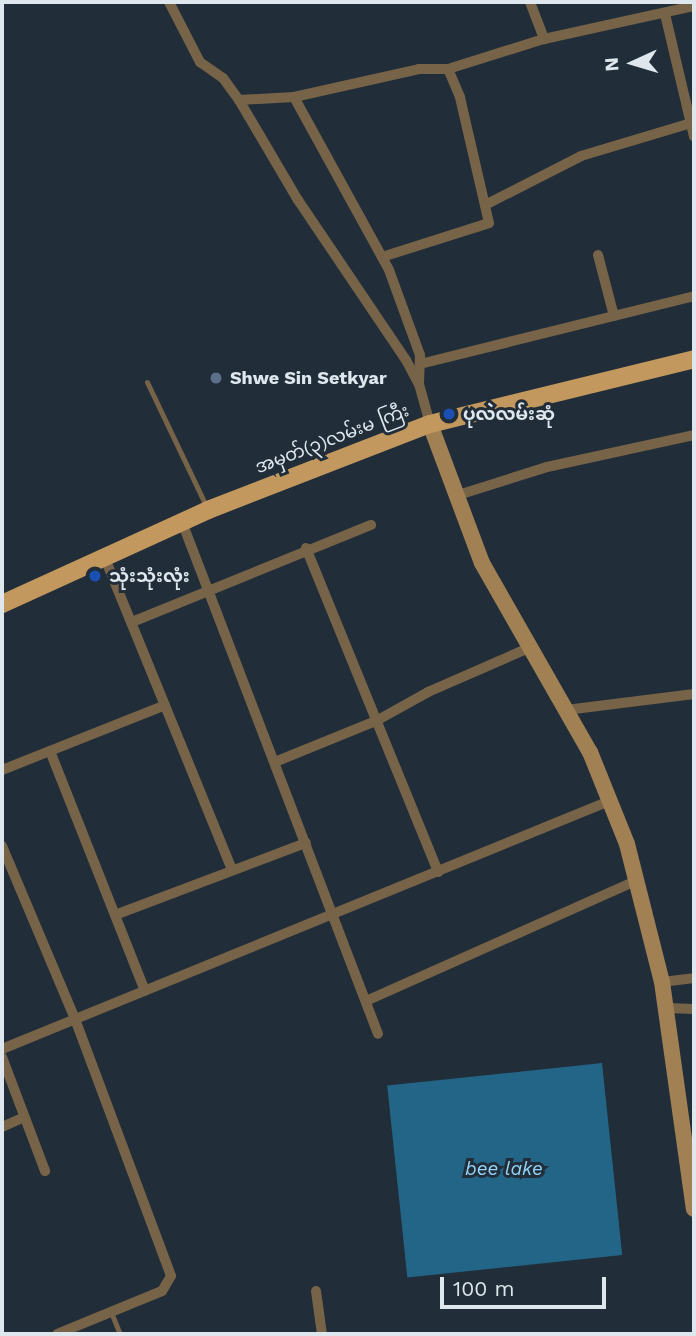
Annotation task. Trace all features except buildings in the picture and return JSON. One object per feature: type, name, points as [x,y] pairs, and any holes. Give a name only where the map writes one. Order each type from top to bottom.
[{"type":"main road","name":"အမှတ်(၃)လမ်းမ ကြီး","points":[[2,604],[208,510],[430,424],[694,359]]},
{"type":"street","points":[[169,2],[200,62],[223,78],[239,100],[298,200],[419,384],[455,496],[482,563],[566,710],[612,800],[638,880],[662,982],[694,1209]]},
{"type":"street","points":[[530,2],[544,39]]},
{"type":"street","points":[[239,100],[294,97],[419,69],[448,69],[544,39],[694,6]]},
{"type":"street","points":[[664,14],[694,137]]},
{"type":"street","points":[[382,257],[475,230],[489,223],[460,97],[448,69]]},
{"type":"street","points":[[294,97],[382,257],[420,364],[419,384]]},
{"type":"street","points":[[485,205],[581,156],[691,123]]},
{"type":"street","points":[[598,255],[614,316]]},
{"type":"street","points":[[420,364],[694,296]]},
{"type":"street","points":[[455,496],[547,467],[694,435]]},
{"type":"street","points":[[182,522],[378,1034]]},
{"type":"street","points":[[132,622],[306,548],[371,525]]},
{"type":"street","points":[[306,548],[438,872]]},
{"type":"street","points":[[104,556],[232,870]]},
{"type":"street","points":[[275,762],[376,721],[428,692],[531,647]]},
{"type":"street","points":[[566,710],[694,694]]},
{"type":"street","points":[[2,771],[165,705]]},
{"type":"street","points":[[50,751],[145,991]]},
{"type":"street","points":[[2,1049],[612,800]]},
{"type":"street","points":[[115,915],[306,842]]},
{"type":"street","points":[[2,846],[75,1019],[171,1276],[162,1291],[57,1334]]},
{"type":"street","points":[[366,1001],[638,880]]},
{"type":"street","points":[[662,982],[694,978]]},
{"type":"street","points":[[667,1008],[694,1009]]},
{"type":"street","points":[[2,1057],[45,1171]]},
{"type":"street","points":[[2,1127],[24,1117]]},
{"type":"street","points":[[316,1291],[322,1334]]},
{"type":"lane","points":[[148,382],[208,510]]},
{"type":"lane","points":[[111,1312],[120,1334]]},
{"type":"water","name":"bee lake","points":[[602,1063],[622,1255],[407,1278],[387,1086]]},
{"type":"place","name":"Shwe Sin Setkyar","points":[[216,378]]},
{"type":"place","name":"ပုလဲလမ်းဆုံ","points":[[449,414]]},
{"type":"place","name":"သုံးသုံးလုံး","points":[[95,576]]}]
